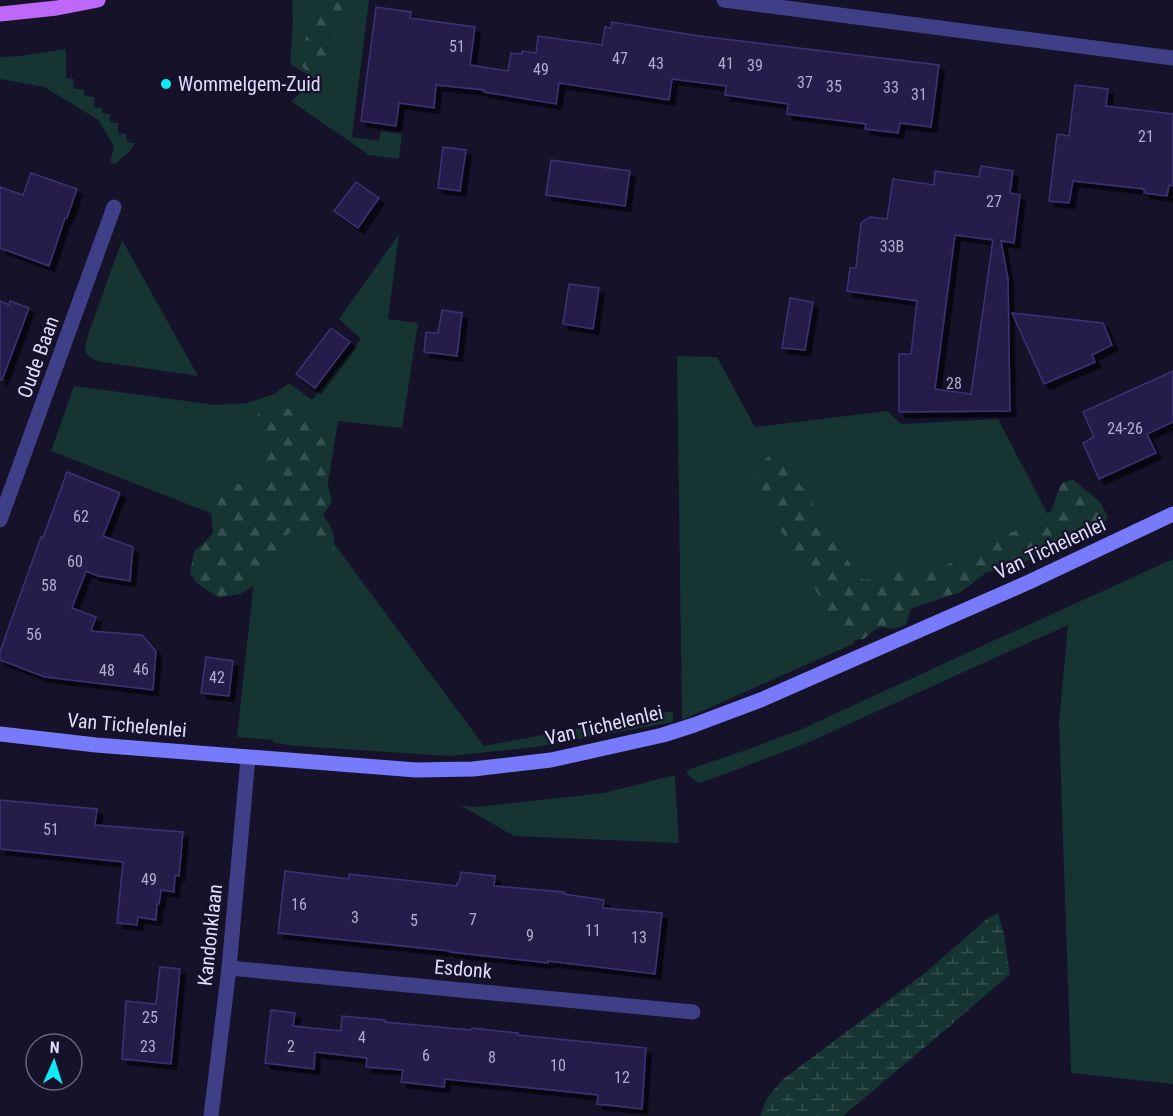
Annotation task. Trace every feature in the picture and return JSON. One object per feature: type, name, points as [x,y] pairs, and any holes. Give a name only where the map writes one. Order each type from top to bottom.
[{"type":"main road","points":[[0,14],[57,8],[98,0]]},
{"type":"street","points":[[724,0],[1173,58]]},
{"type":"street","name":"Oude Baan","points":[[0,520],[114,207]]},
{"type":"street","name":"Van Tichelenlei","points":[[0,734],[96,745],[416,770],[473,769],[551,760],[663,735],[763,699],[1029,582],[1173,514]]},
{"type":"street","name":"Kandonklaan","points":[[212,1116],[229,968],[248,758]]},
{"type":"street","name":"Esdonk","points":[[229,968],[693,1012]]},
{"type":"green space","points":[[292,0],[369,0],[352,137],[379,141],[381,131],[402,134],[399,159],[369,155],[291,101],[317,80],[290,64]]},
{"type":"green space","points":[[307,0],[361,0],[363,9],[341,17],[336,24],[330,62],[316,73],[304,69],[301,60],[308,30]]},
{"type":"green space","points":[[66,49],[66,78],[74,79],[73,88],[84,90],[84,96],[94,97],[94,107],[102,108],[102,113],[110,114],[110,122],[118,123],[118,133],[126,134],[127,142],[135,143],[129,152],[115,164],[110,162],[114,146],[98,120],[44,87],[0,79],[0,57]]},
{"type":"green space","points":[[399,234],[388,319],[418,323],[402,428],[338,421],[321,526],[484,746],[673,711],[673,722],[536,747],[450,756],[295,746],[275,743],[272,740],[237,737],[259,532],[51,451],[74,386],[216,405],[247,403],[274,394],[289,383],[312,400],[361,339],[339,319]]},
{"type":"green space","points":[[122,240],[198,376],[102,362],[87,355],[85,348],[89,332]]},
{"type":"green space","points":[[677,356],[717,357],[755,427],[887,411],[901,424],[998,419],[1054,526],[838,614],[847,634],[855,640],[853,644],[682,720]]},
{"type":"green space","points":[[264,404],[287,408],[325,426],[331,432],[332,452],[323,465],[332,502],[323,515],[333,532],[334,552],[326,553],[313,539],[308,527],[295,527],[281,541],[277,557],[265,579],[240,594],[219,598],[197,583],[190,573],[194,551],[213,533],[209,492],[217,481],[243,485],[262,483],[268,474],[256,429],[257,415]]},
{"type":"green space","points":[[775,451],[813,502],[817,523],[834,539],[864,580],[887,578],[903,570],[939,569],[991,546],[1008,534],[1035,523],[1051,511],[1061,484],[1072,479],[1100,502],[1108,517],[1101,529],[1073,546],[1043,554],[1014,567],[987,572],[961,592],[910,610],[906,625],[893,629],[881,627],[864,639],[855,640],[831,619],[792,549],[753,490],[754,469]]},
{"type":"green space","points":[[1173,559],[1173,1084],[1071,1073],[1059,722],[1068,625],[807,743],[698,783],[687,774],[690,769],[802,729]]},
{"type":"green space","points":[[675,775],[679,843],[514,836],[460,805],[477,807],[604,793]]},
{"type":"green space","points":[[998,913],[1004,934],[1010,974],[944,1031],[843,1116],[760,1116],[767,1098],[782,1080],[926,972],[988,918]]},
{"type":"building","points":[[376,7],[411,12],[410,18],[475,27],[470,65],[508,71],[511,53],[522,54],[522,51],[536,53],[538,36],[602,45],[605,27],[611,28],[612,22],[699,36],[939,65],[931,127],[900,123],[898,133],[865,129],[866,124],[787,114],[788,104],[725,95],[726,86],[672,79],[669,100],[559,83],[556,104],[484,92],[484,90],[436,85],[434,108],[399,103],[396,126],[361,121]]},
{"type":"building","points":[[1075,85],[1108,89],[1106,106],[1173,114],[1173,186],[1169,185],[1167,196],[1144,193],[1144,189],[1073,181],[1069,203],[1049,201],[1057,134],[1069,136]]},
{"type":"building","points":[[443,147],[466,150],[460,191],[438,188]]},
{"type":"building","points":[[551,160],[630,171],[625,206],[546,195]]},
{"type":"building","points":[[981,166],[1013,171],[1010,193],[1020,195],[1014,243],[1001,241],[1008,279],[1010,411],[899,412],[899,354],[911,354],[917,301],[847,291],[850,268],[856,268],[861,223],[870,217],[887,219],[893,179],[934,185],[935,171],[979,177]],"holes":[[[955,235],[993,240],[971,394],[935,389]]]},
{"type":"building","points":[[31,173],[77,189],[49,266],[0,248],[0,187],[23,195]]},
{"type":"building","points":[[356,182],[379,198],[358,228],[334,211]]},
{"type":"building","points":[[569,284],[599,288],[593,329],[563,324]]},
{"type":"building","points":[[790,298],[813,302],[805,350],[782,348]]},
{"type":"building","points":[[0,301],[9,305],[10,301],[29,308],[2,380],[0,380]]},
{"type":"building","points":[[442,310],[462,313],[457,356],[424,352],[426,332],[438,333]]},
{"type":"building","points":[[1012,313],[1103,323],[1112,345],[1092,355],[1095,362],[1044,384]]},
{"type":"building","points":[[331,328],[350,342],[315,388],[296,374]]},
{"type":"building","points":[[1173,371],[1173,422],[1147,434],[1156,453],[1099,479],[1083,443],[1094,437],[1083,412]]},
{"type":"building","points":[[67,472],[120,493],[103,536],[133,547],[130,581],[98,576],[86,571],[72,608],[96,617],[91,631],[142,635],[156,651],[153,690],[45,677],[0,660],[0,652],[12,618]]},
{"type":"building","points":[[206,657],[233,661],[229,696],[201,693]]},
{"type":"building","points":[[0,800],[97,809],[95,825],[183,832],[179,876],[175,875],[174,892],[161,890],[156,920],[138,917],[137,925],[117,923],[123,862],[0,849]]},
{"type":"building","points":[[285,871],[349,879],[349,874],[457,886],[461,872],[495,876],[494,886],[564,892],[564,894],[604,900],[603,908],[662,913],[655,974],[278,933]]},
{"type":"building","points":[[160,967],[180,969],[171,1064],[122,1059],[126,1001],[156,1004]]},
{"type":"building","points":[[271,1010],[295,1013],[293,1026],[341,1031],[342,1016],[646,1048],[642,1109],[597,1104],[598,1095],[445,1079],[444,1087],[401,1082],[403,1070],[366,1067],[367,1058],[315,1052],[314,1069],[265,1063]]},
{"type":"place","name":"Wommelgem-Zuid","points":[[166,84]]}]
